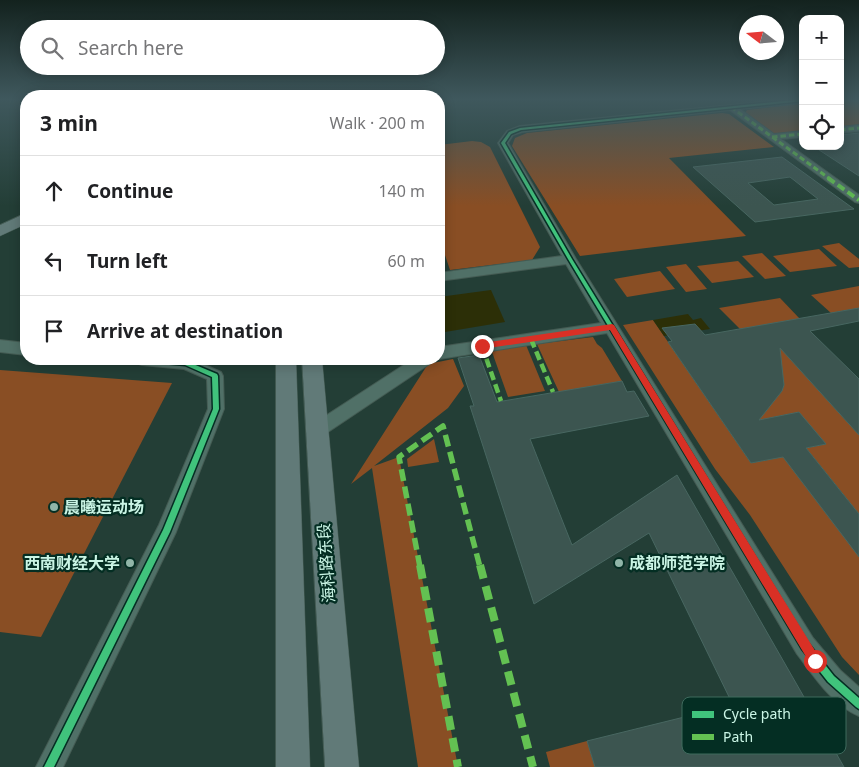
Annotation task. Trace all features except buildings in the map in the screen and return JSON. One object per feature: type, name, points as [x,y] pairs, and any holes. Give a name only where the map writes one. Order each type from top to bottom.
[{"type":"main road","points":[[0,231],[20,221]]},
{"type":"main road","points":[[0,245],[20,236]]},
{"type":"main road","points":[[286,365],[293,767]]},
{"type":"main road","name":"海科路东段","points":[[312,365],[342,767]]},
{"type":"street","points":[[510,134],[503,143],[505,149],[805,646],[831,679],[859,704]]},
{"type":"street","points":[[768,134],[859,200]]},
{"type":"street","points":[[772,137],[799,134]]},
{"type":"street","points":[[445,276],[570,259]]},
{"type":"street","points":[[445,352],[612,327]]},
{"type":"street","points":[[0,346],[20,348]]},
{"type":"street","points":[[49,767],[166,532],[216,409],[215,376],[190,365]]},
{"type":"street","points":[[316,431],[417,365]]},
{"type":"shaded area","points":[[525,134],[756,134],[774,147],[669,158],[746,236],[580,256],[512,146],[515,138]]},
{"type":"shaded area","points":[[472,141],[481,142],[490,147],[540,247],[532,260],[450,270],[445,255],[445,144]]},
{"type":"shaded area","points":[[839,243],[859,259],[859,267],[849,268],[822,246]]},
{"type":"shaded area","points":[[819,249],[837,266],[790,272],[773,256]]},
{"type":"shaded area","points":[[762,253],[786,276],[765,279],[742,256]]},
{"type":"shaded area","points":[[738,261],[754,277],[712,283],[697,266]]},
{"type":"shaded area","points":[[686,264],[707,289],[686,292],[666,267]]},
{"type":"shaded area","points":[[660,271],[675,289],[627,297],[614,279]]},
{"type":"shaded area","points":[[859,286],[859,308],[831,313],[811,295]]},
{"type":"shaded area","points":[[491,290],[505,322],[445,332],[445,296]]},
{"type":"shaded area","points":[[780,298],[800,319],[740,329],[719,308]]},
{"type":"shaded area","points":[[688,314],[693,320],[701,318],[710,329],[664,336],[653,320]]},
{"type":"shaded area","points":[[653,320],[751,463],[767,460],[707,378],[771,400],[777,396],[783,388],[783,378],[768,334],[859,435],[859,514],[806,448],[825,444],[756,421],[859,553],[859,675],[842,657],[750,515],[715,469],[623,325]]},
{"type":"shaded area","points":[[593,337],[622,381],[559,392],[537,344]]},
{"type":"shaded area","points":[[526,345],[545,391],[508,397],[491,349]]},
{"type":"shaded area","points":[[453,359],[464,386],[448,408],[374,466],[399,457],[458,767],[418,767],[372,468],[351,484],[427,365],[445,365],[445,361]]},
{"type":"shaded area","name":"晨曦运动场","points":[[0,370],[172,383],[41,637],[0,632]]},
{"type":"shaded area","points":[[434,439],[439,462],[408,467],[407,459]]},
{"type":"shaded area","points":[[587,741],[595,767],[550,767],[546,752]]},
{"type":"marked path","points":[[768,134],[859,200]]},
{"type":"marked path","points":[[772,137],[799,134]]},
{"type":"marked path","points":[[531,339],[553,392]]},
{"type":"marked path","points":[[482,346],[501,401]]},
{"type":"marked path","points":[[458,767],[399,457],[443,426],[533,767]]},
{"type":"cycle path","points":[[509,134],[503,143],[570,259],[805,646],[831,679],[859,704]]},
{"type":"cycle path","points":[[49,767],[166,532],[216,409],[215,376],[190,365]]},
{"type":"place","name":"晨曦运动场","points":[[54,507]]},
{"type":"place","name":"西南财经大学","points":[[130,563]]},
{"type":"place","name":"成都师范学院","points":[[619,563]]},
{"type":"route","points":[[482,346],[612,327],[815,661]]}]
